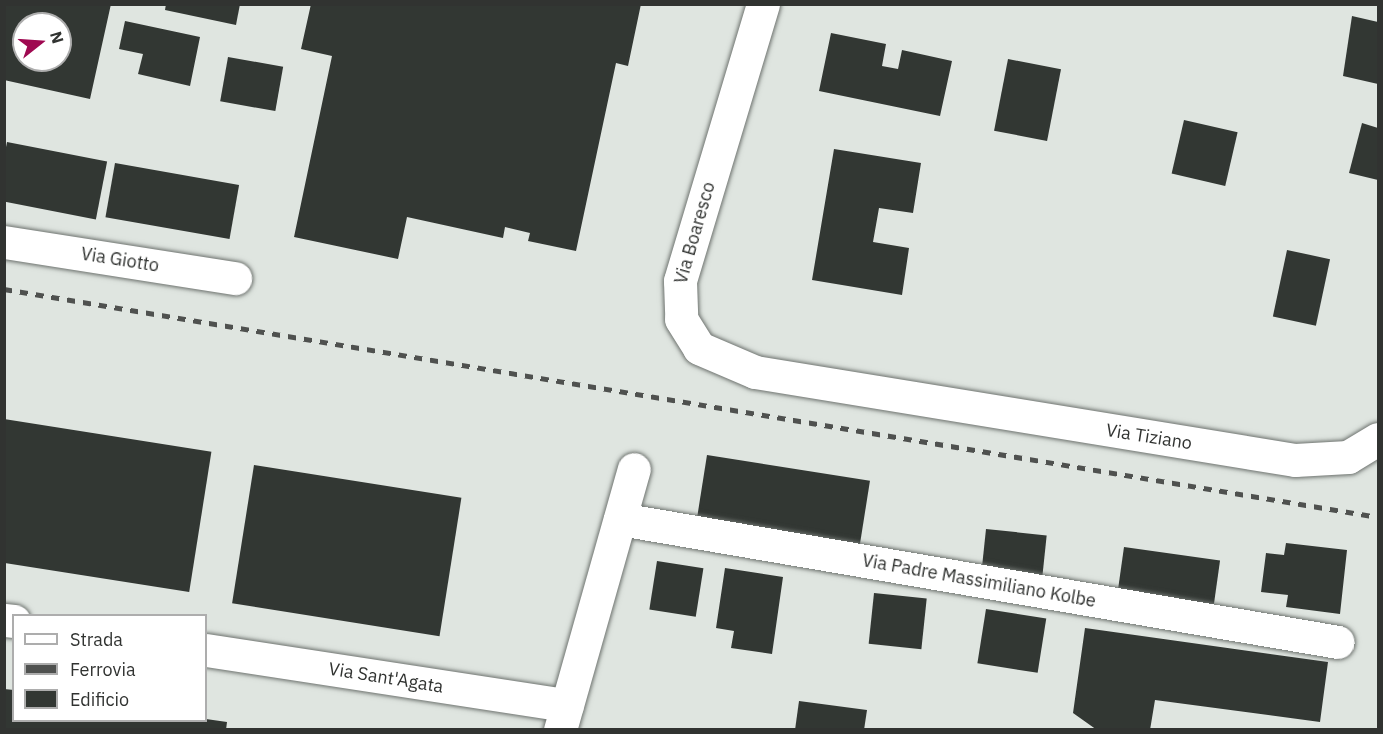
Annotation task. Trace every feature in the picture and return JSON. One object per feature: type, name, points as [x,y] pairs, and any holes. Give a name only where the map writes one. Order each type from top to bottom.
[{"type":"street","name":"Via Boaresco","points":[[763,4],[681,272],[678,301],[684,327],[699,348],[737,368],[915,399]]},
{"type":"street","name":"Via Giotto","points":[[4,242],[235,278]]},
{"type":"street","name":"Via Tiziano","points":[[915,399],[1306,461],[1348,457],[1378,439]]},
{"type":"street","points":[[564,717],[634,469]]},
{"type":"street","name":"Via Padre Massimiliano Kolbe","points":[[620,519],[1338,642]]},
{"type":"street","name":"Via Sant'Agata","points":[[207,650],[564,717]]},
{"type":"building","points":[[4,4],[111,4],[90,99],[4,80]]},
{"type":"building","points":[[166,4],[240,4],[236,25],[165,10]]},
{"type":"building","points":[[311,4],[641,4],[628,66],[616,63],[576,251],[528,241],[530,233],[505,227],[503,238],[407,217],[398,259],[294,237],[332,56],[301,49]]},
{"type":"building","points":[[1352,16],[1378,22],[1378,84],[1343,76]]},
{"type":"building","points":[[125,21],[200,37],[190,86],[138,74],[143,54],[119,49]]},
{"type":"building","points":[[831,33],[886,44],[882,66],[898,69],[902,50],[952,61],[940,116],[819,91]]},
{"type":"building","points":[[228,57],[283,67],[275,111],[220,101]]},
{"type":"building","points":[[1008,59],[1061,69],[1047,141],[994,131]]},
{"type":"building","points":[[1184,120],[1238,132],[1225,186],[1172,174]]},
{"type":"building","points":[[1362,123],[1378,128],[1378,180],[1349,173]]},
{"type":"building","points":[[7,142],[107,161],[96,219],[4,202],[4,157]]},
{"type":"building","points":[[834,149],[921,163],[913,213],[879,208],[873,242],[909,248],[902,295],[812,280]]},
{"type":"building","points":[[115,163],[239,185],[230,239],[105,217]]},
{"type":"building","points":[[1287,250],[1330,259],[1316,326],[1273,317]]},
{"type":"building","points":[[4,419],[211,452],[189,592],[4,563]]},
{"type":"building","points":[[707,455],[870,481],[859,550],[696,524]]},
{"type":"building","points":[[254,465],[461,498],[440,636],[232,603]]},
{"type":"building","points":[[986,529],[1047,535],[1042,575],[982,569]]},
{"type":"building","points":[[1286,543],[1347,550],[1340,614],[1286,607],[1288,595],[1261,592],[1266,553],[1284,555]]},
{"type":"building","points":[[1124,547],[1220,560],[1213,608],[1117,595]]},
{"type":"building","points":[[657,561],[703,568],[696,617],[649,609]]},
{"type":"building","points":[[725,568],[783,577],[772,654],[731,648],[734,631],[716,628]]},
{"type":"building","points":[[874,593],[927,599],[921,649],[869,644]]},
{"type":"building","points":[[986,609],[1046,619],[1038,673],[977,663]]},
{"type":"building","points":[[1085,628],[1328,662],[1320,722],[1155,700],[1150,730],[1097,730],[1073,713]]},
{"type":"building","points":[[4,689],[12,690],[12,722],[207,722],[207,719],[227,722],[226,730],[4,730]]},
{"type":"building","points":[[799,701],[867,710],[864,730],[795,730]]},
{"type":"railway","points":[[4,289],[1378,517]]}]
